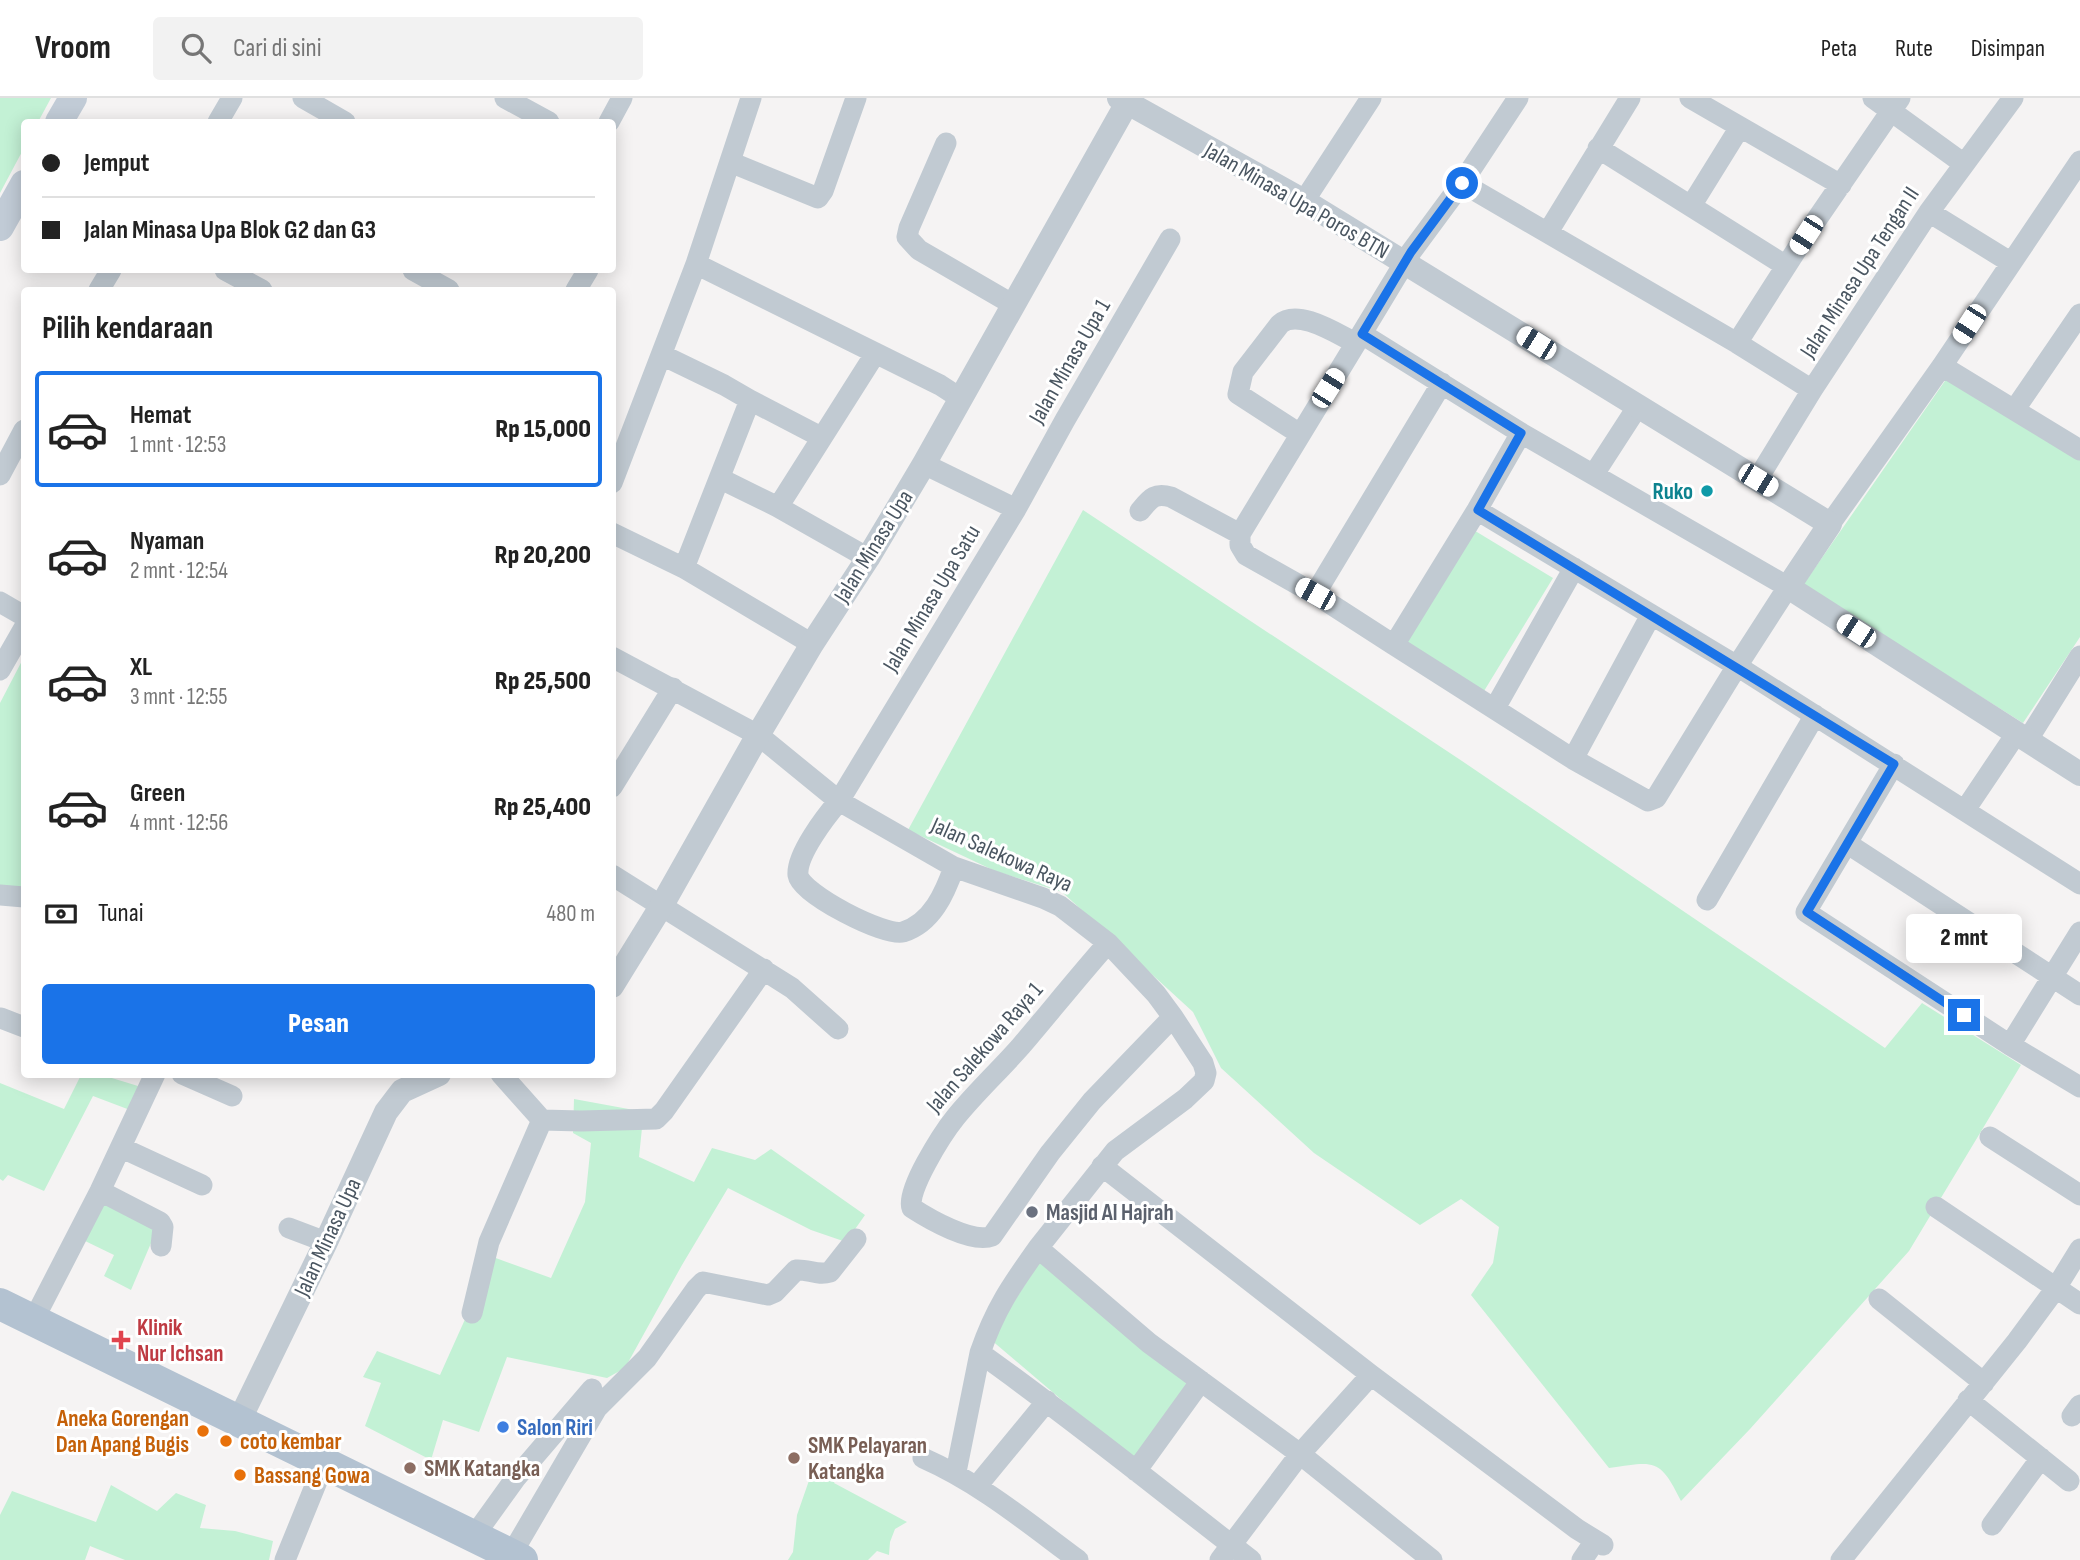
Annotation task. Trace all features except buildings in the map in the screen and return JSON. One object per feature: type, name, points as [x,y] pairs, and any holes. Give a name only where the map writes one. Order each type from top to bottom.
[{"type":"main road","points":[[62,119],[73,98]]},
{"type":"main road","points":[[0,227],[21,189]]},
{"type":"main road","points":[[0,1304],[495,1550]]},
{"type":"street","points":[[220,119],[232,98]]},
{"type":"street","points":[[303,98],[340,119]]},
{"type":"street","points":[[505,98],[544,119]]},
{"type":"street","points":[[611,119],[622,98]]},
{"type":"street","points":[[616,474],[696,264],[751,98]]},
{"type":"street","points":[[730,162],[818,198],[823,191],[856,98]]},
{"type":"street","points":[[1304,201],[1371,98]]},
{"type":"street","points":[[1518,98],[1462,183],[1405,262],[1240,534],[1240,545],[1246,555],[1315,594],[1573,759],[1648,801],[1656,798],[1788,587],[1942,366],[2080,160]]},
{"type":"street","points":[[1548,232],[1630,98]]},
{"type":"street","points":[[1690,98],[1841,185]]},
{"type":"street","points":[[1873,98],[1896,104],[1965,164]]},
{"type":"street","name":"Jalan Minasa Upa Tengan II","points":[[1758,480],[1812,390],[1929,212],[2013,98]]},
{"type":"street","name":"Jalan Minasa Upa Poros BTN","points":[[1123,100],[1304,201],[1830,524]]},
{"type":"street","name":"Jalan Minasa Upa","points":[[616,980],[662,905],[812,644],[868,558],[924,464],[1123,100]]},
{"type":"street","points":[[1737,343],[1896,104]]},
{"type":"street","points":[[1691,206],[1740,127]]},
{"type":"street","points":[[946,143],[907,237],[919,250],[1013,304]]},
{"type":"street","points":[[1598,148],[1786,266]]},
{"type":"street","points":[[1462,183],[1737,343],[1812,390]]},
{"type":"street","points":[[1929,212],[2010,262]]},
{"type":"street","name":"Jalan Minasa Upa 1","points":[[1016,509],[1170,239]]},
{"type":"street","points":[[696,264],[940,384],[960,398]]},
{"type":"street","points":[[231,273],[256,287]]},
{"type":"street","points":[[418,273],[444,287]]},
{"type":"street","points":[[2015,408],[2080,314]]},
{"type":"street","points":[[1300,434],[1240,396],[1239,385],[1243,372],[1285,319],[1307,320],[1359,339],[1442,383],[1521,433],[1788,587],[2080,774]]},
{"type":"street","points":[[778,507],[875,354]]},
{"type":"street","points":[[662,355],[821,437]]},
{"type":"street","points":[[1942,366],[2080,450]]},
{"type":"street","points":[[1315,594],[1442,383]]},
{"type":"street","points":[[684,568],[750,400]]},
{"type":"street","points":[[1594,474],[1638,406]]},
{"type":"street","points":[[1394,645],[1478,510],[1521,433]]},
{"type":"street","points":[[0,475],[15,444]]},
{"type":"street","name":"Jalan Minasa Upa Satu","points":[[924,464],[1016,509],[839,801],[817,830],[800,860],[798,872],[800,882],[811,892],[842,911],[895,933],[905,932],[938,904],[954,867]]},
{"type":"street","points":[[721,479],[778,507],[868,558]]},
{"type":"street","points":[[1140,512],[1152,497],[1161,494],[1240,534]]},
{"type":"street","points":[[1478,510],[1737,666],[2080,884]]},
{"type":"street","points":[[616,535],[684,568],[812,644]]},
{"type":"street","points":[[1495,708],[1574,568]]},
{"type":"street","points":[[0,602],[21,614]]},
{"type":"street","points":[[1573,759],[1651,615]]},
{"type":"street","points":[[0,670],[21,633]]},
{"type":"street","name":"Jalan Salekowa Raya","points":[[616,659],[758,735],[839,801],[954,867],[1060,906],[1108,943],[1173,1017],[1203,1063],[1206,1073],[1204,1081],[1185,1099],[1115,1151],[1102,1166]]},
{"type":"street","points":[[1965,810],[2078,662]]},
{"type":"street","points":[[616,773],[673,688]]},
{"type":"street","points":[[1707,900],[1815,715]]},
{"type":"street","points":[[1894,764],[1807,912],[2010,1045],[2080,1087]]},
{"type":"street","points":[[1848,844],[2080,995]]},
{"type":"street","points":[[616,877],[792,988],[838,1029]]},
{"type":"street","points":[[0,895],[21,897]]},
{"type":"street","points":[[2010,1045],[2080,932]]},
{"type":"street","name":"Jalan Salekowa Raya 1","points":[[1108,943],[1019,1048],[954,1119],[912,1193],[909,1202],[912,1208],[978,1238],[992,1236],[1050,1153],[1084,1111],[1173,1017]]},
{"type":"street","points":[[505,1078],[542,1120],[656,1119],[764,969]]},
{"type":"street","points":[[1,1018],[21,1026]]},
{"type":"street","points":[[33,1321],[100,1191],[153,1078]]},
{"type":"street","points":[[191,1078],[232,1096]]},
{"type":"street","name":"Jalan Minasa Upa","points":[[239,1421],[386,1112],[402,1083],[423,1078]]},
{"type":"street","points":[[472,1313],[489,1242],[542,1120]]},
{"type":"street","points":[[1990,1137],[2080,1195]]},
{"type":"street","points":[[121,1148],[202,1185]]},
{"type":"street","points":[[956,1472],[980,1353],[998,1306],[1038,1248],[1102,1166],[1371,1375],[1599,1543],[1582,1560]]},
{"type":"street","points":[[100,1191],[160,1222],[163,1227],[161,1246]]},
{"type":"street","points":[[1936,1207],[2080,1304]]},
{"type":"street","points":[[289,1228],[326,1242]]},
{"type":"street","points":[[495,1550],[597,1408],[647,1358],[703,1282],[768,1295],[775,1293],[796,1270],[821,1274],[830,1272],[856,1239]]},
{"type":"street","points":[[1038,1248],[1149,1343],[1300,1454],[1432,1560]]},
{"type":"street","points":[[1841,1560],[2017,1341],[2056,1289],[2080,1249]]},
{"type":"street","points":[[1879,1299],[1984,1383]]},
{"type":"street","points":[[980,1353],[1047,1401],[1136,1471],[1226,1553],[1251,1560]]},
{"type":"street","points":[[1226,1553],[1300,1454],[1371,1375]]},
{"type":"street","points":[[1136,1471],[1201,1381]]},
{"type":"street","points":[[495,1550],[515,1479],[592,1389]]},
{"type":"street","points":[[1968,1400],[2070,1481]]},
{"type":"street","points":[[977,1486],[1047,1401]]},
{"type":"street","points":[[923,1458],[956,1472],[1078,1560]]},
{"type":"street","points":[[1992,1525],[2040,1458]]},
{"type":"street","points":[[285,1560],[324,1464]]},
{"type":"green space","points":[[0,98],[51,98],[40,119],[21,119],[21,154],[0,193]]},
{"type":"green space","points":[[1947,378],[2080,459],[2080,637],[2023,723],[1803,585]]},
{"type":"green space","points":[[1083,510],[1462,761],[1885,1048],[1922,1003],[2021,1065],[1909,1251],[1750,1429],[1681,1501],[1667,1476],[1654,1466],[1637,1464],[1609,1468],[1471,1295],[1493,1263],[1499,1227],[1461,1199],[1420,1225],[1314,1153],[1221,1068],[1193,1012],[1062,892],[995,871],[908,830]]},
{"type":"green space","points":[[1467,526],[1553,578],[1481,696],[1395,644]]},
{"type":"green space","points":[[21,663],[21,894],[0,892],[0,703]]},
{"type":"green space","points":[[80,1078],[112,1078],[138,1086],[130,1110],[93,1096],[44,1191],[8,1175],[3,1181],[0,1179],[0,1083],[64,1109]]},
{"type":"green space","points":[[574,1099],[634,1110],[642,1128],[639,1157],[694,1182],[712,1148],[755,1160],[771,1149],[865,1215],[846,1242],[811,1230],[728,1188],[625,1368],[607,1378],[507,1357],[479,1432],[443,1420],[431,1460],[365,1426],[381,1383],[363,1377],[377,1351],[440,1375],[493,1257],[551,1278],[585,1202],[591,1143],[573,1133]]},
{"type":"green space","points":[[105,1196],[157,1229],[131,1290],[104,1276],[114,1255],[81,1239]]},
{"type":"green space","points":[[1042,1258],[1191,1387],[1137,1464],[990,1339]]},
{"type":"green space","points":[[820,1465],[839,1472],[834,1483],[907,1522],[895,1529],[889,1555],[877,1551],[868,1560],[788,1560],[793,1552],[797,1515],[813,1469]]},
{"type":"green space","points":[[111,1485],[157,1511],[176,1493],[206,1505],[200,1528],[235,1531],[273,1541],[269,1560],[125,1560],[90,1546],[85,1560],[0,1560],[0,1515],[12,1491],[96,1522]]},
{"type":"place","name":"Ruko","points":[[1707,491]]},
{"type":"place","name":"Masjid Al Hajrah","points":[[1032,1212]]},
{"type":"place","name":"Klinik Nur Ichsan","points":[[121,1340]]},
{"type":"place","name":"Salon Riri","points":[[503,1427]]},
{"type":"place","name":"Aneka Gorengan Dan Apang Bugis","points":[[203,1431]]},
{"type":"place","name":"coto kembar","points":[[226,1441]]},
{"type":"place","name":"SMK Pelayaran Katangka","points":[[794,1458]]},
{"type":"place","name":"SMK Katangka","points":[[410,1468]]},
{"type":"place","name":"Bassang Gowa","points":[[240,1475]]},
{"type":"route","points":[[1462,183],[1411,252],[1362,334],[1521,433],[1478,510],[1894,764],[1807,912],[1964,1015]]}]
